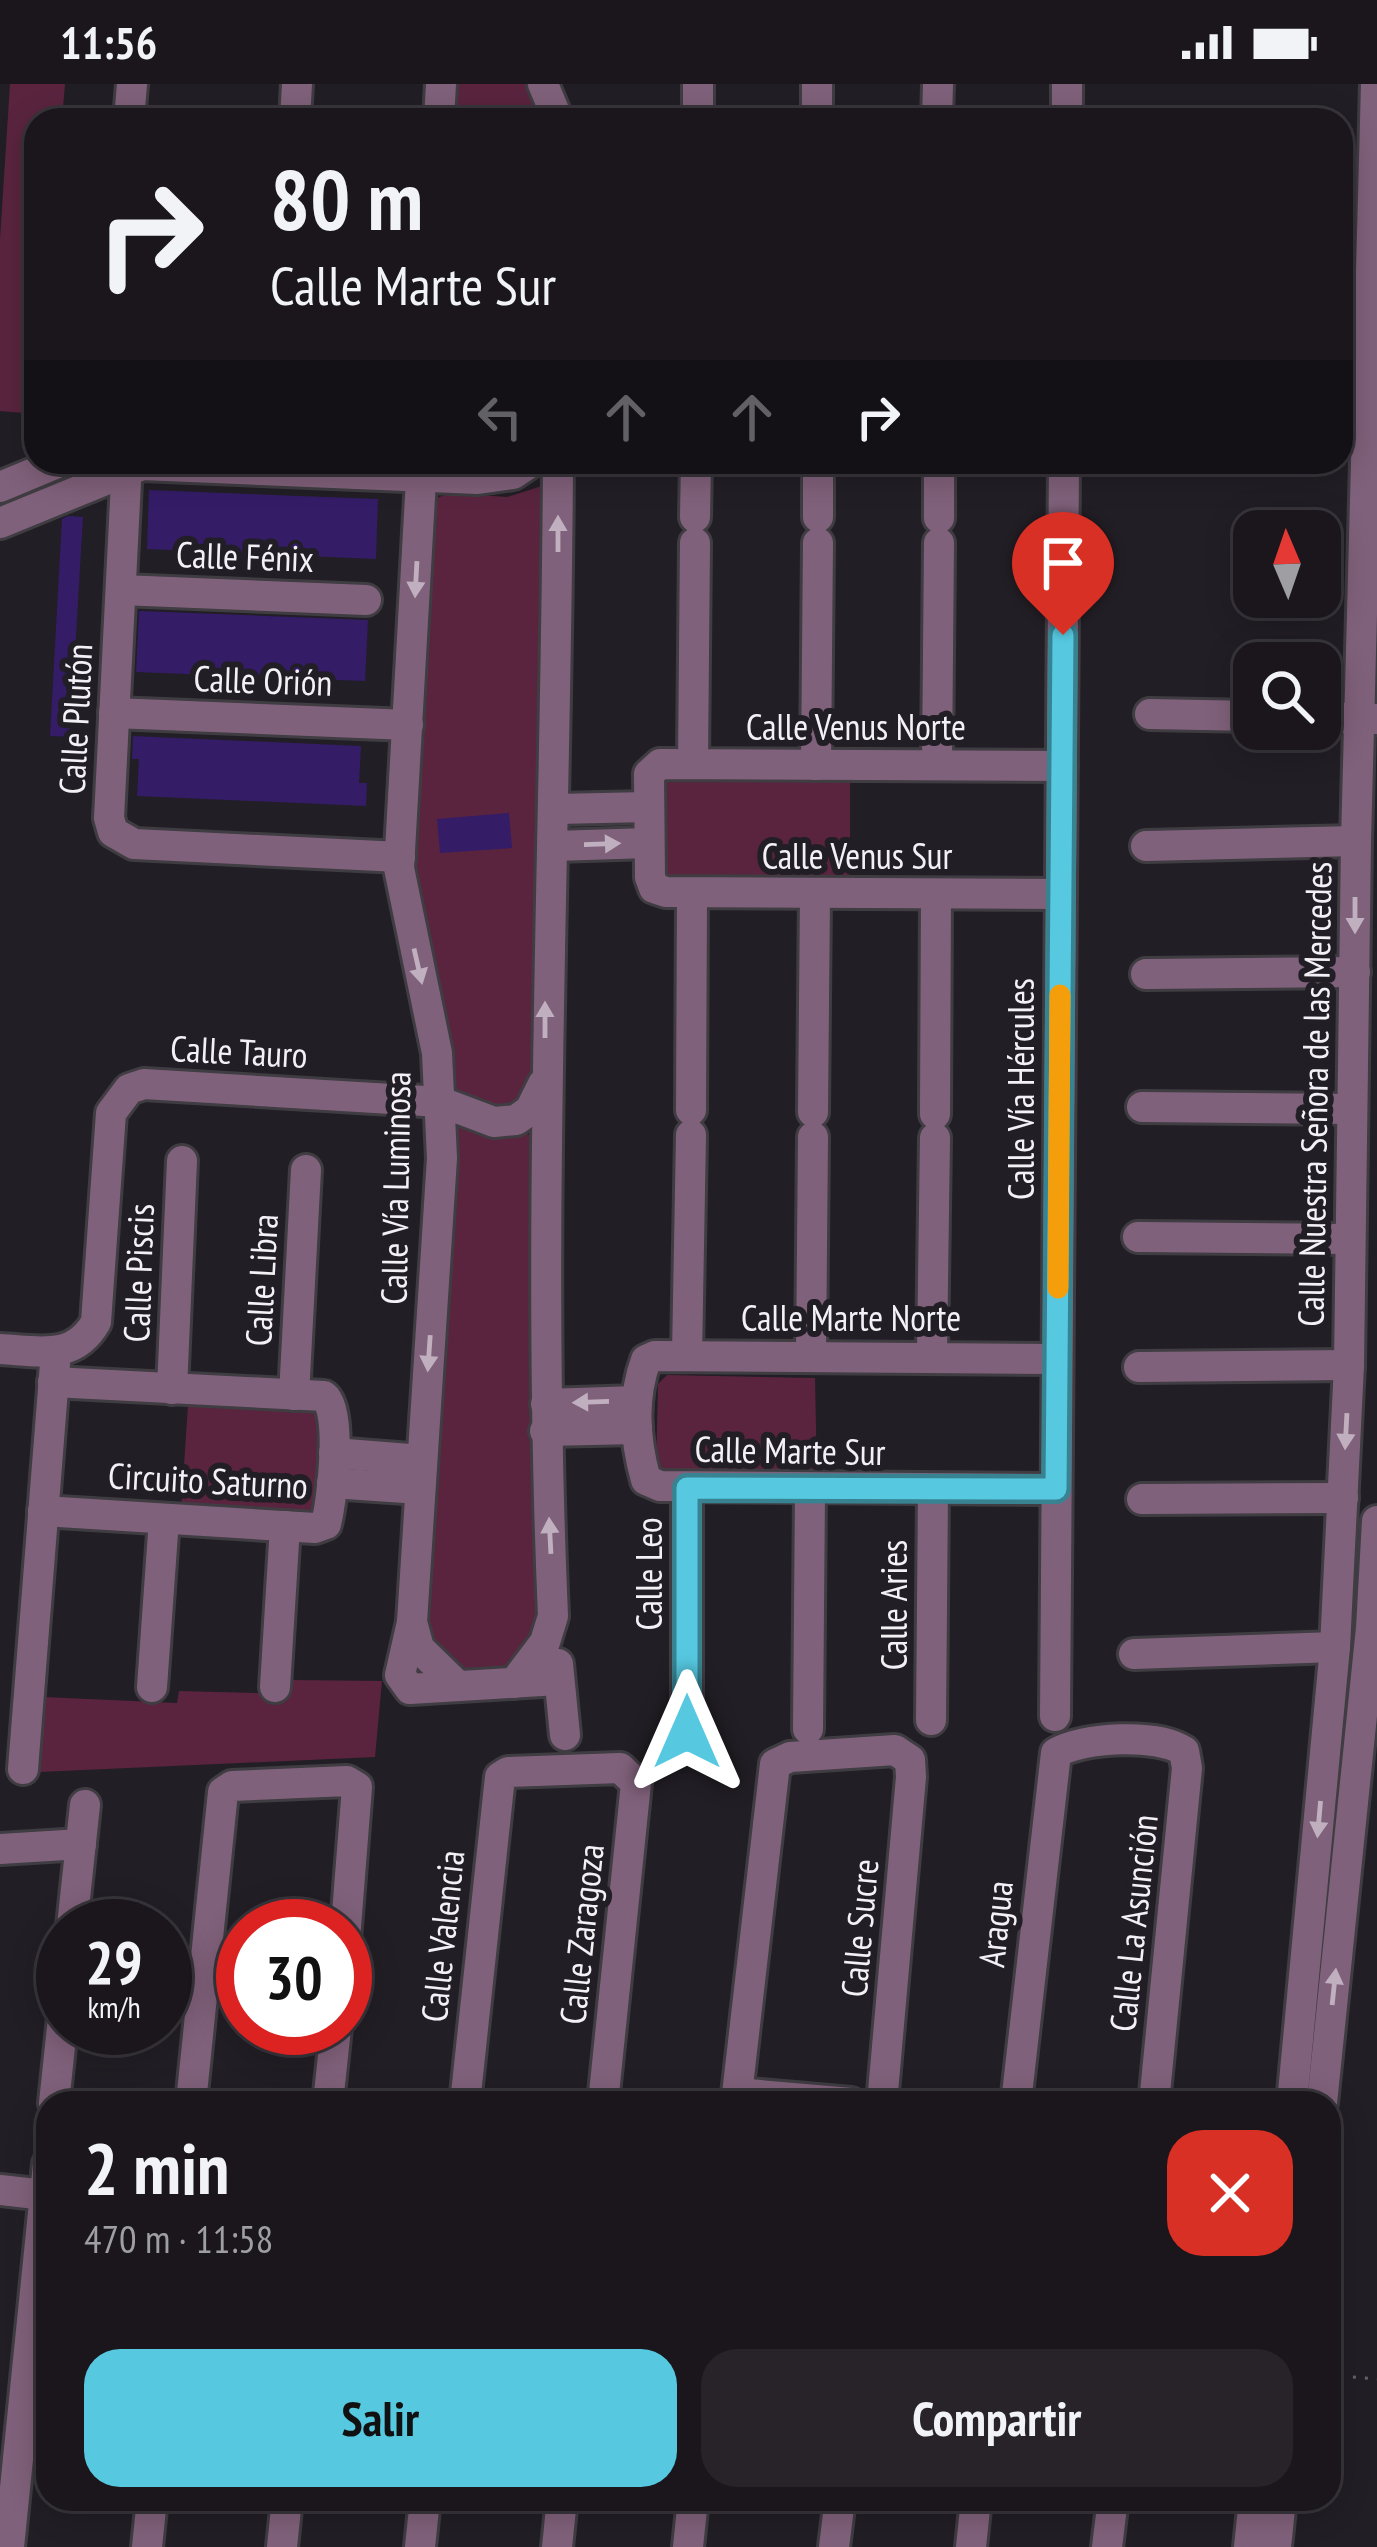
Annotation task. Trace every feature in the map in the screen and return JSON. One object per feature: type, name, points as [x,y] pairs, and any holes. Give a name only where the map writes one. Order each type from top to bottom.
[{"type":"street","name":"Calle Nuestra Señora de las Mercedes","points":[[1293,2091],[1364,1304],[1350,1239],[1351,1109],[1356,841],[1370,719],[1376,84]]},
{"type":"street","points":[[0,487],[31,474]]},
{"type":"street","points":[[0,523],[107,474]]},
{"type":"street","name":"Calle Plutón","points":[[127,474],[109,818],[123,841],[400,857]]},
{"type":"street","name":"Calle Vía Luminosa","points":[[422,474],[400,857],[416,968],[432,1022],[441,1102],[412,1622],[403,1685],[514,1683]]},
{"type":"street","points":[[465,474],[493,478],[502,474]]},
{"type":"street","points":[[558,474],[556,809],[545,1078],[546,1418],[553,1616],[565,1735]]},
{"type":"street","points":[[693,764],[696,474]]},
{"type":"street","points":[[816,765],[818,474]]},
{"type":"street","points":[[937,765],[939,474]]},
{"type":"street","name":"Calle Vía Hércules","points":[[1054,1716],[1064,474]]},
{"type":"street","name":"Calle Fénix","points":[[121,590],[366,600]]},
{"type":"street","name":"Calle Orión","points":[[114,713],[408,724]]},
{"type":"street","points":[[1150,713],[1233,715]]},
{"type":"street","name":"Calle Venus Norte","points":[[648,807],[651,767],[1062,766]]},
{"type":"street","points":[[555,846],[648,843],[648,807],[556,809]]},
{"type":"street","points":[[1146,846],[1356,841]]},
{"type":"street","name":"Calle Venus Sur","points":[[648,843],[655,888],[692,894],[1061,894]]},
{"type":"street","points":[[687,1356],[692,894]]},
{"type":"street","points":[[932,1354],[936,894]]},
{"type":"street","points":[[811,1357],[815,895]]},
{"type":"street","points":[[1146,974],[1354,972]]},
{"type":"street","points":[[441,1102],[479,1120],[515,1120],[530,1110],[545,1078]]},
{"type":"street","name":"Calle Tauro","points":[[95,1385],[111,1113],[129,1089],[144,1084],[441,1102]]},
{"type":"street","points":[[1142,1107],[1351,1109]]},
{"type":"street","name":"Calle Piscis","points":[[172,1389],[182,1161]]},
{"type":"street","name":"Calle Libra","points":[[293,1395],[305,1170]]},
{"type":"street","points":[[1138,1237],[1350,1239]]},
{"type":"street","points":[[23,1768],[54,1367],[86,1340],[96,1322]]},
{"type":"street","points":[[1139,1366],[1359,1347]]},
{"type":"street","points":[[0,1349],[95,1385],[293,1395]]},
{"type":"street","name":"Calle Marte Norte","points":[[637,1415],[646,1360],[932,1354],[1058,1359]]},
{"type":"street","name":"Circuito Saturno","points":[[43,1511],[285,1526],[326,1524],[333,1468],[332,1402],[293,1395]]},
{"type":"street","points":[[546,1418],[637,1415]]},
{"type":"street","name":"Calle Marte Sur","points":[[637,1415],[646,1480],[687,1488],[1056,1489]]},
{"type":"street","points":[[333,1468],[421,1474]]},
{"type":"street","name":"Calle Leo","points":[[687,1488],[687,1732]]},
{"type":"street","name":"Calle Aries","points":[[932,1490],[932,1720]]},
{"type":"street","points":[[808,1729],[810,1491]]},
{"type":"street","points":[[1142,1499],[1343,1498]]},
{"type":"street","points":[[152,1687],[164,1519]]},
{"type":"street","points":[[1323,2091],[1371,1628],[1377,1521]]},
{"type":"street","points":[[275,1687],[285,1526]]},
{"type":"street","points":[[514,1683],[544,1642],[553,1616]]},
{"type":"street","points":[[1134,1654],[1335,1637],[1371,1628]]},
{"type":"street","points":[[514,1683],[559,1680]]},
{"type":"street","name":"Aragua","points":[[1017,2091],[1056,1753],[1070,1745],[1169,1741],[1184,1751]]},
{"type":"street","name":"Calle Sucre","points":[[738,2091],[775,1764],[790,1757],[895,1750],[910,1760],[883,2091]]},
{"type":"street","name":"Calle La Asunción","points":[[1155,2091],[1187,1768],[1184,1751]]},
{"type":"street","name":"Calle Valencia","points":[[466,2091],[500,1778],[530,1771],[620,1768],[631,1773]]},
{"type":"street","name":"Calle Zaragoza","points":[[604,2091],[636,1783],[631,1773]]},
{"type":"street","points":[[192,2091],[223,1792],[232,1786],[347,1781],[357,1787],[348,1899]]},
{"type":"street","points":[[75,1899],[85,1805]]},
{"type":"street","points":[[0,1849],[81,1844]]},
{"type":"street","points":[[55,2091],[59,2055]]},
{"type":"street","points":[[329,2091],[333,2055]]},
{"type":"street","points":[[0,2190],[36,2181]]},
{"type":"street","points":[[9,2547],[36,2278]]},
{"type":"street","points":[[147,2547],[151,2511]]},
{"type":"street","points":[[282,2547],[286,2511]]},
{"type":"street","points":[[420,2547],[424,2511]]},
{"type":"street","points":[[557,2547],[561,2511]]},
{"type":"street","points":[[688,2547],[692,2511]]},
{"type":"street","points":[[834,2547],[838,2511]]},
{"type":"street","points":[[971,2547],[975,2511]]},
{"type":"street","points":[[1108,2547],[1112,2511]]},
{"type":"street","points":[[1249,2547],[1253,2511]]},
{"type":"street","points":[[1276,2547],[1280,2511]]},
{"type":"path","points":[[1341,2376],[1377,2379]]},
{"type":"shaded area","points":[[10,84],[65,84],[63,108],[24,108],[24,413],[0,411],[0,239]]},
{"type":"shaded area","points":[[452,84],[532,84],[538,108],[451,108]]},
{"type":"shaded area","points":[[542,486],[549,496],[533,1087],[518,1111],[464,1102],[455,1090],[442,1004],[408,868],[434,499],[450,493],[507,497]]},
{"type":"shaded area","points":[[669,779],[850,782],[850,884],[668,882],[658,875],[659,788]]},
{"type":"shaded area","points":[[453,1127],[523,1129],[531,1137],[542,1626],[510,1673],[456,1675],[424,1640]]},
{"type":"shaded area","points":[[667,1375],[815,1378],[817,1478],[656,1471],[658,1384]]},
{"type":"shaded area","points":[[188,1405],[314,1413],[322,1425],[314,1511],[304,1518],[181,1510]]},
{"type":"shaded area","points":[[290,1680],[382,1681],[375,1757],[39,1772],[44,1697],[177,1703],[179,1691],[289,1694]]},
{"type":"building","points":[[149,490],[378,499],[376,559],[147,549]]},
{"type":"building","points":[[83,517],[70,737],[50,736],[62,519]]},
{"type":"building","points":[[139,611],[368,620],[365,681],[136,672]]},
{"type":"building","points":[[133,736],[361,746],[359,783],[367,783],[366,806],[137,796],[139,759],[132,759]]},
{"type":"building","points":[[509,813],[512,848],[440,853],[437,819]]},
{"type":"slow traffic","points":[[1058,1288],[1060,995]]},
{"type":"route","points":[[687,1732],[687,1488],[1056,1489],[1063,635]]}]
